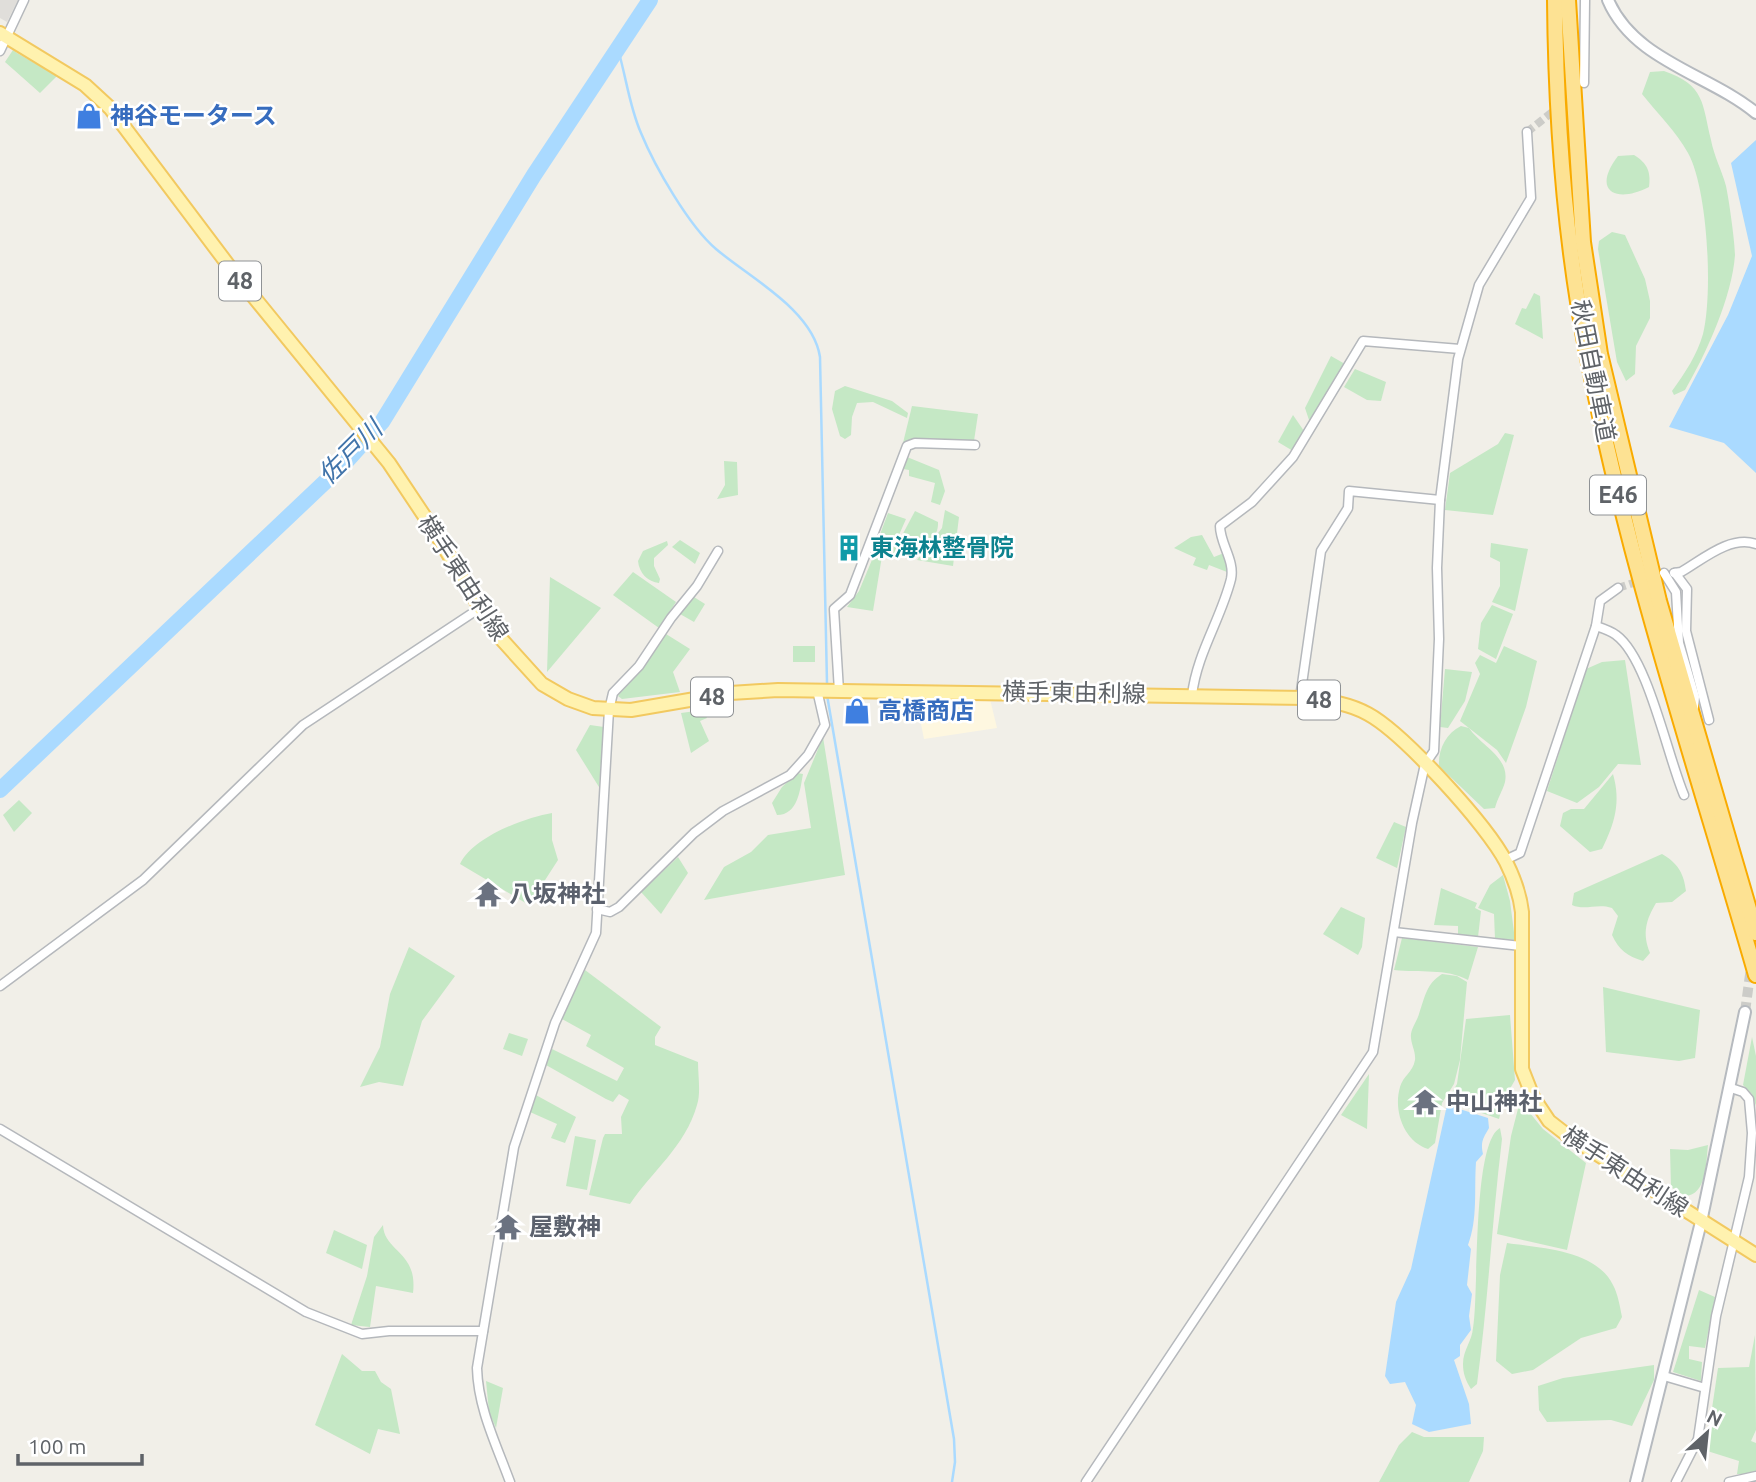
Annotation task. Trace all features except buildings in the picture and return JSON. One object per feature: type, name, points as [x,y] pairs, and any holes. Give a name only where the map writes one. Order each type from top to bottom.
[{"type":"highway","name":"秋田自動車道","points":[[1555,0],[1556,55],[1571,242],[1587,356],[1647,607],[1756,975]]},
{"type":"highway","name":"秋田自動車道","points":[[1568,0],[1583,242],[1600,354],[1639,527],[1756,933]]},
{"type":"main road","points":[[1608,0],[1632,35],[1658,56],[1732,94],[1756,113]]},
{"type":"main road","name":"横手東由利線","points":[[4,35],[85,85],[110,108],[234,274],[389,463],[435,532],[494,631],[542,684],[568,699],[608,710],[646,709],[730,693],[817,690],[1300,698],[1352,706],[1388,727],[1426,764],[1489,835],[1505,860],[1521,901],[1521,1059],[1533,1097],[1549,1121],[1701,1222],[1756,1255]]},
{"type":"main road","points":[[1636,1482],[1701,1222],[1745,1012]]},
{"type":"street","points":[[0,51],[4,35],[24,0]]},
{"type":"street","points":[[1584,83],[1586,0]]},
{"type":"street","points":[[1086,1482],[1373,1052],[1426,764],[1434,751],[1437,716],[1440,500],[1460,349],[1479,285],[1531,198],[1527,132]]},
{"type":"street","points":[[1192,695],[1195,671],[1231,579],[1230,559],[1220,526],[1252,502],[1293,457],[1363,341],[1460,349]]},
{"type":"street","points":[[839,691],[834,609],[850,595],[907,446],[975,445]]},
{"type":"street","points":[[1300,698],[1319,558],[1348,508],[1349,491],[1440,500]]},
{"type":"street","points":[[1692,716],[1695,697],[1679,642],[1676,592],[1664,573],[1675,573],[1729,545],[1748,541],[1756,544]]},
{"type":"street","points":[[510,1482],[478,1391],[477,1367],[520,1125],[555,1023],[596,933],[608,710],[613,692],[639,666],[671,618],[697,586],[718,551]]},
{"type":"street","points":[[1675,573],[1687,589],[1686,631],[1709,720]]},
{"type":"street","points":[[1505,860],[1520,853],[1596,626],[1600,601],[1618,588]]},
{"type":"street","points":[[0,984],[144,880],[303,725],[480,608]]},
{"type":"street","points":[[1596,626],[1616,634],[1640,665],[1670,761],[1684,795]]},
{"type":"street","points":[[597,909],[610,912],[619,907],[694,833],[723,811],[790,775],[808,755],[825,724],[817,690]]},
{"type":"street","points":[[1394,932],[1521,946]]},
{"type":"street","points":[[1676,1482],[1698,1438],[1716,1316],[1749,1177],[1752,1133],[1749,1099],[1743,1092],[1731,1088]]},
{"type":"street","points":[[0,1129],[306,1311],[348,1330],[362,1334],[389,1331],[482,1331]]},
{"type":"street","points":[[1664,1376],[1705,1388]]},
{"type":"street","points":[[1728,1482],[1756,1476]]},
{"type":"shaded area","points":[[0,0],[18,0],[7,22],[0,18]]},
{"type":"shaded area","points":[[916,699],[990,699],[997,728],[924,739]]},
{"type":"green space","points":[[13,50],[57,76],[40,93],[5,62]]},
{"type":"green space","points":[[1664,71],[1687,82],[1700,97],[1712,146],[1726,186],[1735,255],[1729,289],[1709,343],[1685,390],[1674,395],[1672,391],[1690,364],[1703,334],[1708,269],[1704,216],[1695,170],[1678,137],[1642,94],[1650,72]]},
{"type":"green space","points":[[1634,155],[1647,168],[1649,187],[1626,194],[1611,191],[1607,186],[1610,168],[1618,156]]},
{"type":"green space","points":[[1612,232],[1625,235],[1645,279],[1650,301],[1650,318],[1636,346],[1635,374],[1626,381],[1617,362],[1598,249],[1599,241]]},
{"type":"green space","points":[[1534,293],[1540,296],[1543,339],[1515,324],[1522,308],[1526,309]]},
{"type":"green space","points":[[1331,356],[1345,364],[1310,423],[1305,408]]},
{"type":"green space","points":[[1355,369],[1386,382],[1381,401],[1367,400],[1344,387]]},
{"type":"green space","points":[[845,386],[892,401],[908,413],[907,418],[873,402],[857,403],[852,417],[851,435],[845,439],[840,436],[832,409],[835,391]]},
{"type":"green space","points":[[912,406],[978,414],[974,441],[903,443]]},
{"type":"green space","points":[[1293,415],[1304,431],[1293,451],[1278,442]]},
{"type":"green space","points":[[1505,433],[1514,435],[1493,515],[1445,510],[1450,473],[1498,444]]},
{"type":"green space","points":[[907,457],[939,470],[945,491],[940,505],[931,502],[935,483],[909,476],[909,470],[903,469]]},
{"type":"green space","points":[[724,461],[737,462],[738,495],[717,499],[725,485]]},
{"type":"green space","points":[[945,510],[959,517],[953,566],[917,560],[942,528]]},
{"type":"green space","points":[[915,511],[938,522],[938,528],[925,548],[909,555],[898,543]]},
{"type":"green space","points":[[888,513],[906,519],[895,544],[905,557],[873,553]]},
{"type":"green space","points":[[1202,535],[1214,557],[1224,553],[1227,572],[1209,565],[1207,570],[1193,565],[1196,558],[1174,548],[1191,537]]},
{"type":"green space","points":[[680,540],[700,553],[695,564],[672,547]]},
{"type":"green space","points":[[667,541],[668,545],[654,558],[659,583],[648,579],[642,573],[638,561],[643,551]]},
{"type":"green space","points":[[1491,543],[1528,549],[1515,611],[1492,602],[1500,586],[1500,562],[1490,557]]},
{"type":"green space","points":[[874,555],[882,556],[873,611],[847,607],[859,591]]},
{"type":"green space","points":[[633,572],[676,602],[659,628],[613,595]]},
{"type":"green space","points":[[550,577],[601,608],[547,672]]},
{"type":"green space","points":[[694,597],[705,604],[694,622],[680,614]]},
{"type":"green space","points":[[1492,605],[1513,614],[1496,659],[1478,649],[1481,623]]},
{"type":"green space","points":[[666,634],[690,649],[673,672],[680,692],[622,699],[618,696],[642,670]]},
{"type":"green space","points":[[793,646],[815,646],[815,662],[793,662]]},
{"type":"green space","points":[[1504,646],[1537,661],[1526,707],[1506,763],[1497,750],[1460,721],[1480,674],[1475,663],[1480,655],[1496,663]]},
{"type":"green space","points":[[1625,660],[1641,765],[1618,764],[1599,787],[1577,803],[1547,791],[1586,669],[1602,662]]},
{"type":"green space","points":[[1445,669],[1472,672],[1465,701],[1448,728],[1440,727]]},
{"type":"green space","points":[[703,710],[707,718],[700,721],[709,741],[691,753],[681,713]]},
{"type":"green space","points":[[590,725],[604,727],[599,787],[576,750]]},
{"type":"green space","points":[[1461,726],[1469,728],[1503,765],[1505,782],[1495,808],[1484,809],[1439,766],[1444,743],[1451,733]]},
{"type":"green space","points":[[823,737],[845,875],[704,900],[724,867],[751,852],[768,835],[811,828],[804,783]]},
{"type":"green space","points":[[797,773],[803,774],[797,800],[790,811],[777,815],[772,803],[782,787]]},
{"type":"green space","points":[[1613,774],[1616,803],[1613,821],[1602,849],[1590,852],[1560,826],[1563,813],[1571,809],[1584,809]]},
{"type":"green space","points":[[19,800],[32,813],[14,832],[3,815]]},
{"type":"green space","points":[[552,813],[552,840],[558,860],[529,905],[460,864],[476,845],[487,837],[514,824]]},
{"type":"green space","points":[[1394,822],[1406,827],[1397,868],[1376,858]]},
{"type":"green space","points":[[1662,854],[1679,870],[1686,891],[1672,902],[1656,903],[1646,927],[1650,953],[1643,961],[1624,952],[1612,935],[1618,916],[1612,908],[1572,905],[1574,893]]},
{"type":"green space","points":[[678,857],[688,873],[661,914],[641,892]]},
{"type":"green space","points":[[1503,875],[1510,901],[1515,940],[1495,939],[1494,914],[1478,908],[1490,885]]},
{"type":"green space","points":[[1441,888],[1477,903],[1475,908],[1481,911],[1478,937],[1458,935],[1458,926],[1434,925]]},
{"type":"green space","points":[[1341,907],[1365,918],[1362,947],[1358,955],[1323,934]]},
{"type":"green space","points":[[1402,938],[1478,947],[1468,980],[1442,972],[1394,970]]},
{"type":"green space","points":[[409,947],[455,976],[422,1021],[403,1086],[379,1082],[360,1087],[380,1047],[390,994]]},
{"type":"green space","points":[[585,970],[661,1027],[655,1037],[655,1045],[698,1062],[699,1095],[692,1120],[685,1134],[630,1204],[589,1195],[603,1138],[605,1134],[622,1134],[621,1117],[629,1100],[619,1094],[613,1102],[546,1065],[552,1049],[617,1081],[624,1068],[586,1046],[591,1035],[562,1019]]},
{"type":"green space","points":[[1442,974],[1457,976],[1467,982],[1460,1060],[1454,1084],[1442,1103],[1435,1143],[1428,1149],[1413,1139],[1402,1124],[1398,1096],[1401,1083],[1415,1060],[1412,1029],[1429,987]]},
{"type":"green space","points":[[1603,987],[1700,1010],[1695,1058],[1679,1061],[1606,1052]]},
{"type":"green space","points":[[1510,1015],[1515,1080],[1504,1099],[1499,1119],[1447,1101],[1457,1084],[1466,1019]]},
{"type":"green space","points":[[509,1033],[528,1039],[522,1056],[503,1049]]},
{"type":"green space","points":[[1752,1037],[1756,1056],[1756,1106],[1752,1094],[1743,1085]]},
{"type":"green space","points":[[1369,1074],[1367,1129],[1341,1115]]},
{"type":"green space","points":[[534,1094],[576,1117],[565,1143],[551,1138],[557,1124],[530,1112]]},
{"type":"green space","points":[[1520,1101],[1543,1129],[1586,1163],[1567,1250],[1497,1234],[1511,1136]]},
{"type":"green space","points":[[1500,1128],[1502,1139],[1481,1354],[1477,1384],[1471,1389],[1463,1364],[1475,1310],[1481,1189],[1491,1140]]},
{"type":"green space","points":[[575,1136],[596,1140],[587,1190],[566,1186]]},
{"type":"green space","points":[[1708,1145],[1706,1168],[1698,1190],[1685,1196],[1671,1187],[1670,1149],[1688,1150]]},
{"type":"green space","points":[[383,1225],[389,1241],[411,1268],[413,1293],[376,1286],[370,1327],[351,1325],[367,1276],[374,1237]]},
{"type":"green space","points":[[334,1230],[367,1245],[362,1269],[326,1253]]},
{"type":"green space","points":[[1507,1243],[1551,1249],[1594,1264],[1605,1273],[1616,1292],[1622,1317],[1616,1328],[1581,1338],[1533,1370],[1512,1374],[1496,1361],[1500,1275]]},
{"type":"green space","points":[[1699,1290],[1715,1297],[1705,1348],[1689,1346],[1689,1359],[1702,1362],[1701,1381],[1673,1372]]},
{"type":"green space","points":[[1755,1335],[1756,1430],[1751,1441],[1756,1443],[1756,1474],[1737,1474],[1739,1461],[1701,1449],[1710,1422],[1718,1368],[1749,1367]]},
{"type":"green space","points":[[342,1354],[362,1371],[375,1371],[381,1382],[391,1389],[400,1434],[378,1429],[370,1454],[315,1425]]},
{"type":"green space","points":[[1654,1365],[1654,1380],[1632,1426],[1611,1420],[1547,1422],[1539,1410],[1538,1386],[1563,1378]]},
{"type":"green space","points":[[486,1381],[503,1388],[496,1428],[489,1412]]},
{"type":"green space","points":[[1412,1432],[1424,1437],[1484,1437],[1483,1451],[1469,1482],[1379,1482],[1399,1445]]},
{"type":"water","points":[[1756,140],[1756,473],[1724,443],[1669,427],[1728,315],[1752,256],[1731,163]]},
{"type":"water","points":[[1447,1105],[1488,1118],[1489,1128],[1482,1142],[1483,1154],[1476,1162],[1474,1215],[1468,1245],[1471,1249],[1467,1285],[1472,1294],[1469,1316],[1471,1330],[1460,1345],[1460,1356],[1454,1360],[1469,1404],[1471,1424],[1429,1432],[1412,1424],[1416,1405],[1405,1382],[1390,1384],[1385,1376],[1396,1302],[1411,1269]]},
{"type":"waterway","name":"佐戸川","points":[[0,790],[345,463],[382,422],[534,175],[650,0]]},
{"type":"waterway","points":[[617,46],[633,112],[641,133],[684,211],[716,249],[793,310],[806,324],[815,340],[820,357],[827,683]]},
{"type":"waterway","points":[[827,695],[954,1439],[952,1482]]},
{"type":"tunnel","points":[[1527,132],[1574,95]]},
{"type":"tunnel","points":[[1618,588],[1642,580]]},
{"type":"tunnel","points":[[1745,1012],[1756,930]]},
{"type":"place","name":"神谷モータース","points":[[89,116]]},
{"type":"place","name":"東海林整骨院","points":[[849,548]]},
{"type":"place","name":"高橋商店","points":[[857,711]]},
{"type":"place","name":"八坂神社","points":[[488,894]]},
{"type":"place","name":"中山神社","points":[[1425,1102]]},
{"type":"place","name":"屋敷神","points":[[508,1227]]}]
